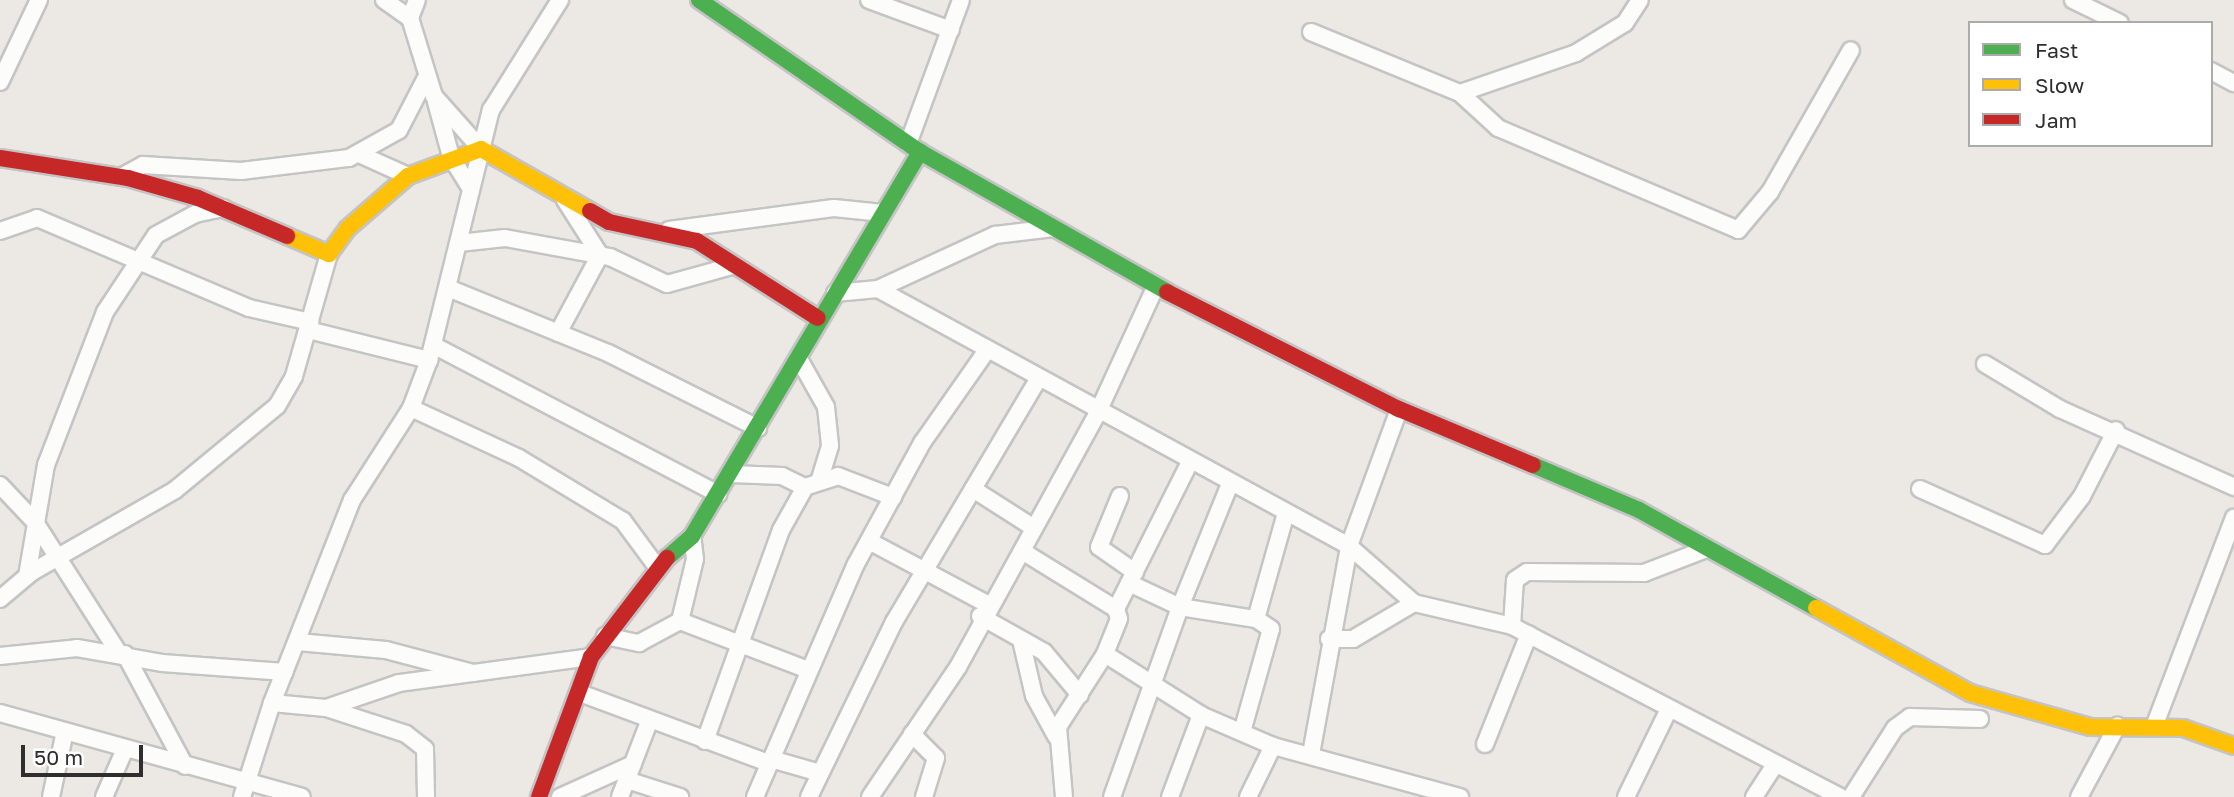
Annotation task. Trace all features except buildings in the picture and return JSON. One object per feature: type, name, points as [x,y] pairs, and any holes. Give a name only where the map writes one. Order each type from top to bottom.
[{"type":"street","points":[[0,82],[39,0]]},
{"type":"street","points":[[384,0],[410,18]]},
{"type":"street","points":[[417,0],[410,18],[451,156],[471,189]]},
{"type":"street","points":[[243,790],[272,703],[352,500],[411,408],[431,353],[491,110],[560,0]]},
{"type":"street","points":[[699,0],[914,148],[1156,286],[1399,409],[1554,470],[1970,693],[2090,727],[2183,728],[2234,746]]},
{"type":"street","points":[[869,0],[951,30]]},
{"type":"street","points":[[539,797],[550,780],[591,657],[657,567],[692,536],[732,474],[799,359],[818,318],[883,213],[914,148],[961,0]]},
{"type":"street","points":[[1460,93],[1576,53],[1625,23],[1640,0]]},
{"type":"street","points":[[2073,0],[2116,21]]},
{"type":"street","points":[[1311,32],[1460,93],[1498,128],[1738,230],[1770,192],[1851,50]]},
{"type":"street","points":[[2213,72],[2234,83]]},
{"type":"street","points":[[121,177],[143,165],[241,171],[359,153],[399,130],[427,76]]},
{"type":"street","points":[[434,96],[481,149],[609,222],[669,230],[834,208],[883,213]]},
{"type":"street","points":[[0,598],[27,576],[175,491],[277,406],[309,326],[329,254],[347,229],[408,176],[451,156],[481,149]]},
{"type":"street","points":[[359,153],[408,176]]},
{"type":"street","points":[[0,158],[121,177],[223,208],[329,254]]},
{"type":"street","points":[[562,195],[600,256]]},
{"type":"street","points":[[27,576],[46,465],[87,353],[136,262],[156,235],[195,214],[223,208]]},
{"type":"street","points":[[0,231],[37,218],[249,308],[309,326],[431,353],[718,494]]},
{"type":"street","points":[[835,293],[878,289],[995,235],[1055,228]]},
{"type":"street","points":[[669,230],[818,318]]},
{"type":"street","points":[[459,243],[505,238],[600,256],[667,284],[732,266]]},
{"type":"street","points":[[558,333],[600,256]]},
{"type":"street","points":[[877,794],[912,733],[958,667],[984,610],[1022,551],[1097,414],[1156,286]]},
{"type":"street","points":[[448,288],[558,333],[758,429]]},
{"type":"street","points":[[878,289],[1097,414],[1349,546],[1414,603],[1512,626],[1774,766],[1840,797]]},
{"type":"street","points":[[754,797],[808,670],[869,541],[893,497],[987,350]]},
{"type":"street","points":[[799,359],[826,407],[830,446],[820,479]]},
{"type":"street","points":[[1985,364],[2060,409],[2116,430],[2234,487]]},
{"type":"street","points":[[809,797],[924,571],[1038,379]]},
{"type":"street","points":[[411,408],[519,458],[623,521],[657,567]]},
{"type":"street","points":[[1311,754],[1329,639],[1349,546],[1399,409]]},
{"type":"street","points":[[1920,489],[2045,545],[2082,496],[2116,430]]},
{"type":"street","points":[[1056,736],[1105,654],[1116,609],[1189,464]]},
{"type":"street","points":[[732,474],[782,476],[805,487]]},
{"type":"street","points":[[705,741],[782,530],[805,487],[820,479],[838,476],[893,497]]},
{"type":"street","points":[[1112,797],[1155,686],[1180,607],[1230,484]]},
{"type":"street","points":[[0,485],[35,522],[55,559],[121,653],[185,766]]},
{"type":"street","points":[[973,489],[1034,528]]},
{"type":"street","points":[[1119,496],[1099,547],[1132,578],[1180,607],[1256,619],[1271,629],[1242,732]]},
{"type":"street","points":[[1256,619],[1286,513]]},
{"type":"street","points":[[2154,727],[2227,557],[2234,519]]},
{"type":"street","points":[[605,636],[639,643],[680,621],[695,559],[692,536]]},
{"type":"street","points":[[869,541],[924,571],[984,610],[1021,640],[1044,652],[1080,695]]},
{"type":"street","points":[[1512,626],[1515,580],[1527,572],[1644,572],[1704,550]]},
{"type":"street","points":[[1022,551],[1116,609]]},
{"type":"street","points":[[1329,639],[1353,639],[1414,603]]},
{"type":"street","points":[[680,621],[808,670]]},
{"type":"street","points":[[1485,744],[1529,634]]},
{"type":"street","points":[[1021,640],[1034,696],[1056,736],[1064,797]]},
{"type":"street","points":[[298,642],[386,650],[473,673]]},
{"type":"street","points":[[0,656],[77,648],[121,653],[162,663],[285,672]]},
{"type":"street","points":[[1105,654],[1201,715],[1273,746],[1311,754],[1461,797]]},
{"type":"street","points":[[326,708],[399,683],[591,657]]},
{"type":"street","points":[[580,693],[649,722],[705,741],[769,761],[820,773]]},
{"type":"street","points":[[361,696],[378,724]]},
{"type":"street","points":[[272,703],[326,708],[378,724],[425,749],[426,797]]},
{"type":"street","points":[[1626,797],[1670,709]]},
{"type":"street","points":[[0,713],[185,766],[243,790],[302,797]]},
{"type":"street","points":[[1170,797],[1201,715]]},
{"type":"street","points":[[1851,797],[1895,729],[1910,717],[1980,719]]},
{"type":"street","points":[[620,797],[649,722]]},
{"type":"street","points":[[2079,797],[2117,726]]},
{"type":"street","points":[[51,797],[65,731]]},
{"type":"street","points":[[912,733],[936,758],[923,797]]},
{"type":"street","points":[[1248,797],[1273,746]]},
{"type":"street","points":[[104,797],[125,749]]},
{"type":"street","points":[[1754,797],[1774,766]]},
{"type":"street","points":[[550,780],[559,797],[589,791],[630,772]]},
{"type":"street","points":[[630,772],[680,797]]},
{"type":"traffic: fast","points":[[699,0],[920,152],[1167,292]]},
{"type":"traffic: fast","points":[[667,558],[692,536],[920,152]]},
{"type":"traffic: fast","points":[[1533,465],[1639,510],[1816,608]]},
{"type":"traffic: slow","points":[[287,236],[329,254],[347,229],[408,176],[481,149],[590,211]]},
{"type":"traffic: slow","points":[[1816,608],[1970,693],[2090,727],[2183,728],[2234,746]]},
{"type":"traffic: jam","points":[[0,158],[128,178],[198,198],[287,236]]},
{"type":"traffic: jam","points":[[590,211],[609,222],[697,241],[818,318]]},
{"type":"traffic: jam","points":[[1167,292],[1399,409],[1533,465]]},
{"type":"traffic: jam","points":[[539,797],[591,657],[667,558]]}]
